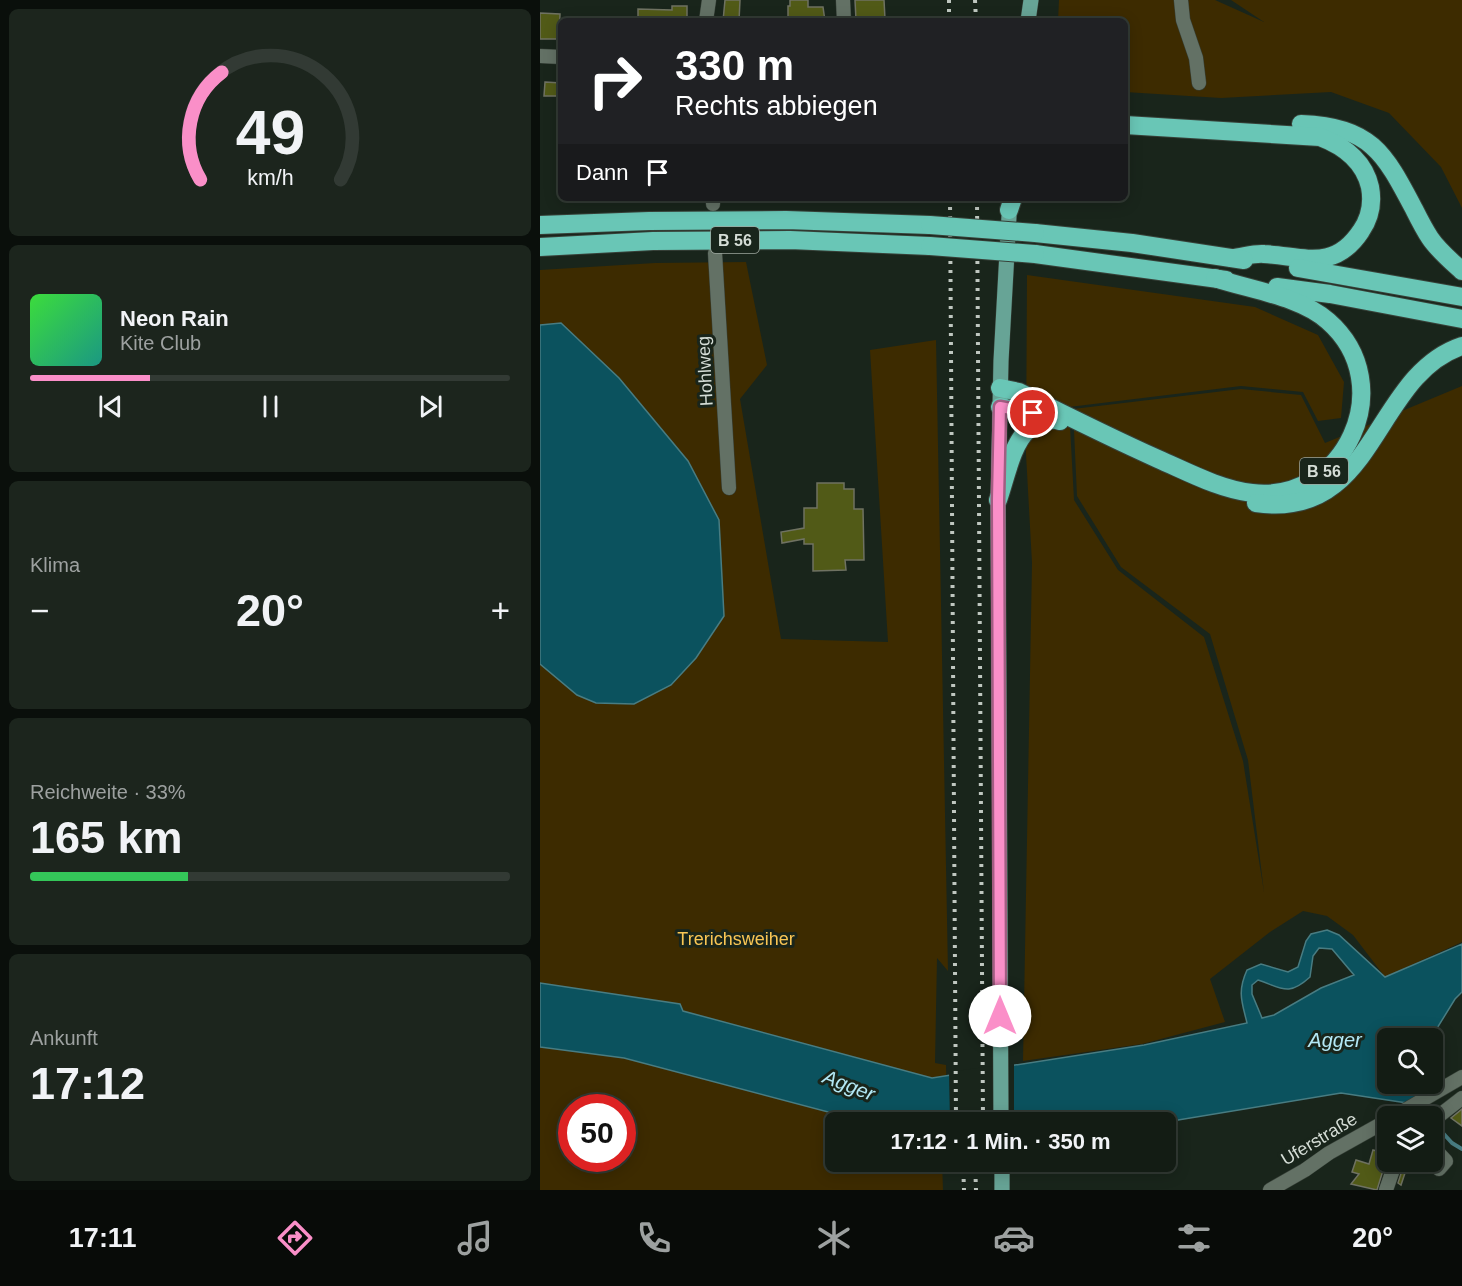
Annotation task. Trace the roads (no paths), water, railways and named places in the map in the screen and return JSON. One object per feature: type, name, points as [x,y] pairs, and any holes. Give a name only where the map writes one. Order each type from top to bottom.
[{"type":"highway","points":[[1128,114],[1156,118],[1317,124],[1340,128],[1363,138],[1381,153],[1394,172],[1430,238],[1462,271]]},
{"type":"highway","points":[[1128,125],[1320,137],[1336,143],[1352,154],[1364,170],[1370,188],[1371,207],[1366,225],[1355,240],[1341,251],[1324,259],[1308,260],[1262,253],[1232,258]]},
{"type":"highway","name":"B 56","points":[[540,225],[786,220],[930,225],[1035,233],[1132,243],[1330,273],[1462,297]]},
{"type":"highway","name":"B 56","points":[[540,247],[653,240],[790,240],[930,246],[1035,254],[1330,294],[1462,319]]},
{"type":"highway","name":"B 56","points":[[1000,388],[1019,392],[1200,478],[1232,489],[1252,493],[1272,493],[1300,486],[1321,474],[1342,454],[1351,437],[1359,421],[1362,396],[1360,369],[1345,339],[1327,320],[1298,302],[1215,278]]},
{"type":"highway","points":[[1000,407],[1033,413],[1080,428],[1192,482],[1238,500],[1268,505],[1295,503],[1324,493],[1346,475],[1365,452],[1391,411],[1422,370],[1462,346]]},
{"type":"highway","points":[[998,500],[1014,451],[1021,438],[1026,431],[1054,419]]},
{"type":"main road","points":[[1028,18],[1031,0]]},
{"type":"main road","points":[[1001,1112],[998,500],[1000,388],[1010,202]]},
{"type":"main road","points":[[1002,1172],[1002,1190]]},
{"type":"street","points":[[706,18],[709,0]]},
{"type":"street","points":[[843,0],[844,18]]},
{"type":"street","points":[[1181,0],[1184,20],[1196,57],[1199,83]]},
{"type":"street","points":[[540,56],[558,57]]},
{"type":"street","name":"Hohlweg","points":[[715,253],[729,488]]},
{"type":"street","name":"Uferstraße","points":[[1413,1106],[1462,1077]]},
{"type":"street","points":[[1443,1112],[1462,1098]]},
{"type":"street","name":"Uferstraße","points":[[1270,1190],[1350,1133],[1377,1124]]},
{"type":"street","points":[[1386,1190],[1392,1172]]},
{"type":"water","points":[[561,323],[619,378],[688,461],[719,520],[724,616],[696,658],[671,685],[634,704],[596,703],[577,695],[540,664],[540,325]]},
{"type":"water","name":"Agger","points":[[1327,930],[1339,935],[1385,977],[1462,944],[1462,992],[1437,1028],[1377,1028],[1377,1094],[1423,1094],[1429,1106],[1410,1106],[1407,1103],[1341,1093],[1176,1120],[1176,1112],[828,1112],[624,1058],[540,1047],[540,983],[680,1004],[683,1011],[932,1078],[1144,1045],[1247,1023],[1241,991],[1247,970],[1261,964],[1288,972],[1298,967],[1306,941],[1311,934]],"holes":[[[1319,948],[1332,949],[1354,975],[1321,988],[1274,1015],[1262,1018],[1252,994],[1252,985],[1258,980],[1285,989],[1302,983],[1310,977],[1313,956]]]},
{"type":"waterway","points":[[1443,1133],[1452,1143],[1462,1149]]},
{"type":"railway","points":[[949,0],[949,18]]},
{"type":"railway","points":[[975,0],[976,18]]},
{"type":"railway","points":[[950,201],[956,1112]]},
{"type":"railway","points":[[977,201],[983,1112]]},
{"type":"railway","points":[[963,1172],[964,1190]]},
{"type":"railway","points":[[975,1172],[976,1190]]},
{"type":"park label","name":"Trerichsweiher","points":[[736,939]]}]
